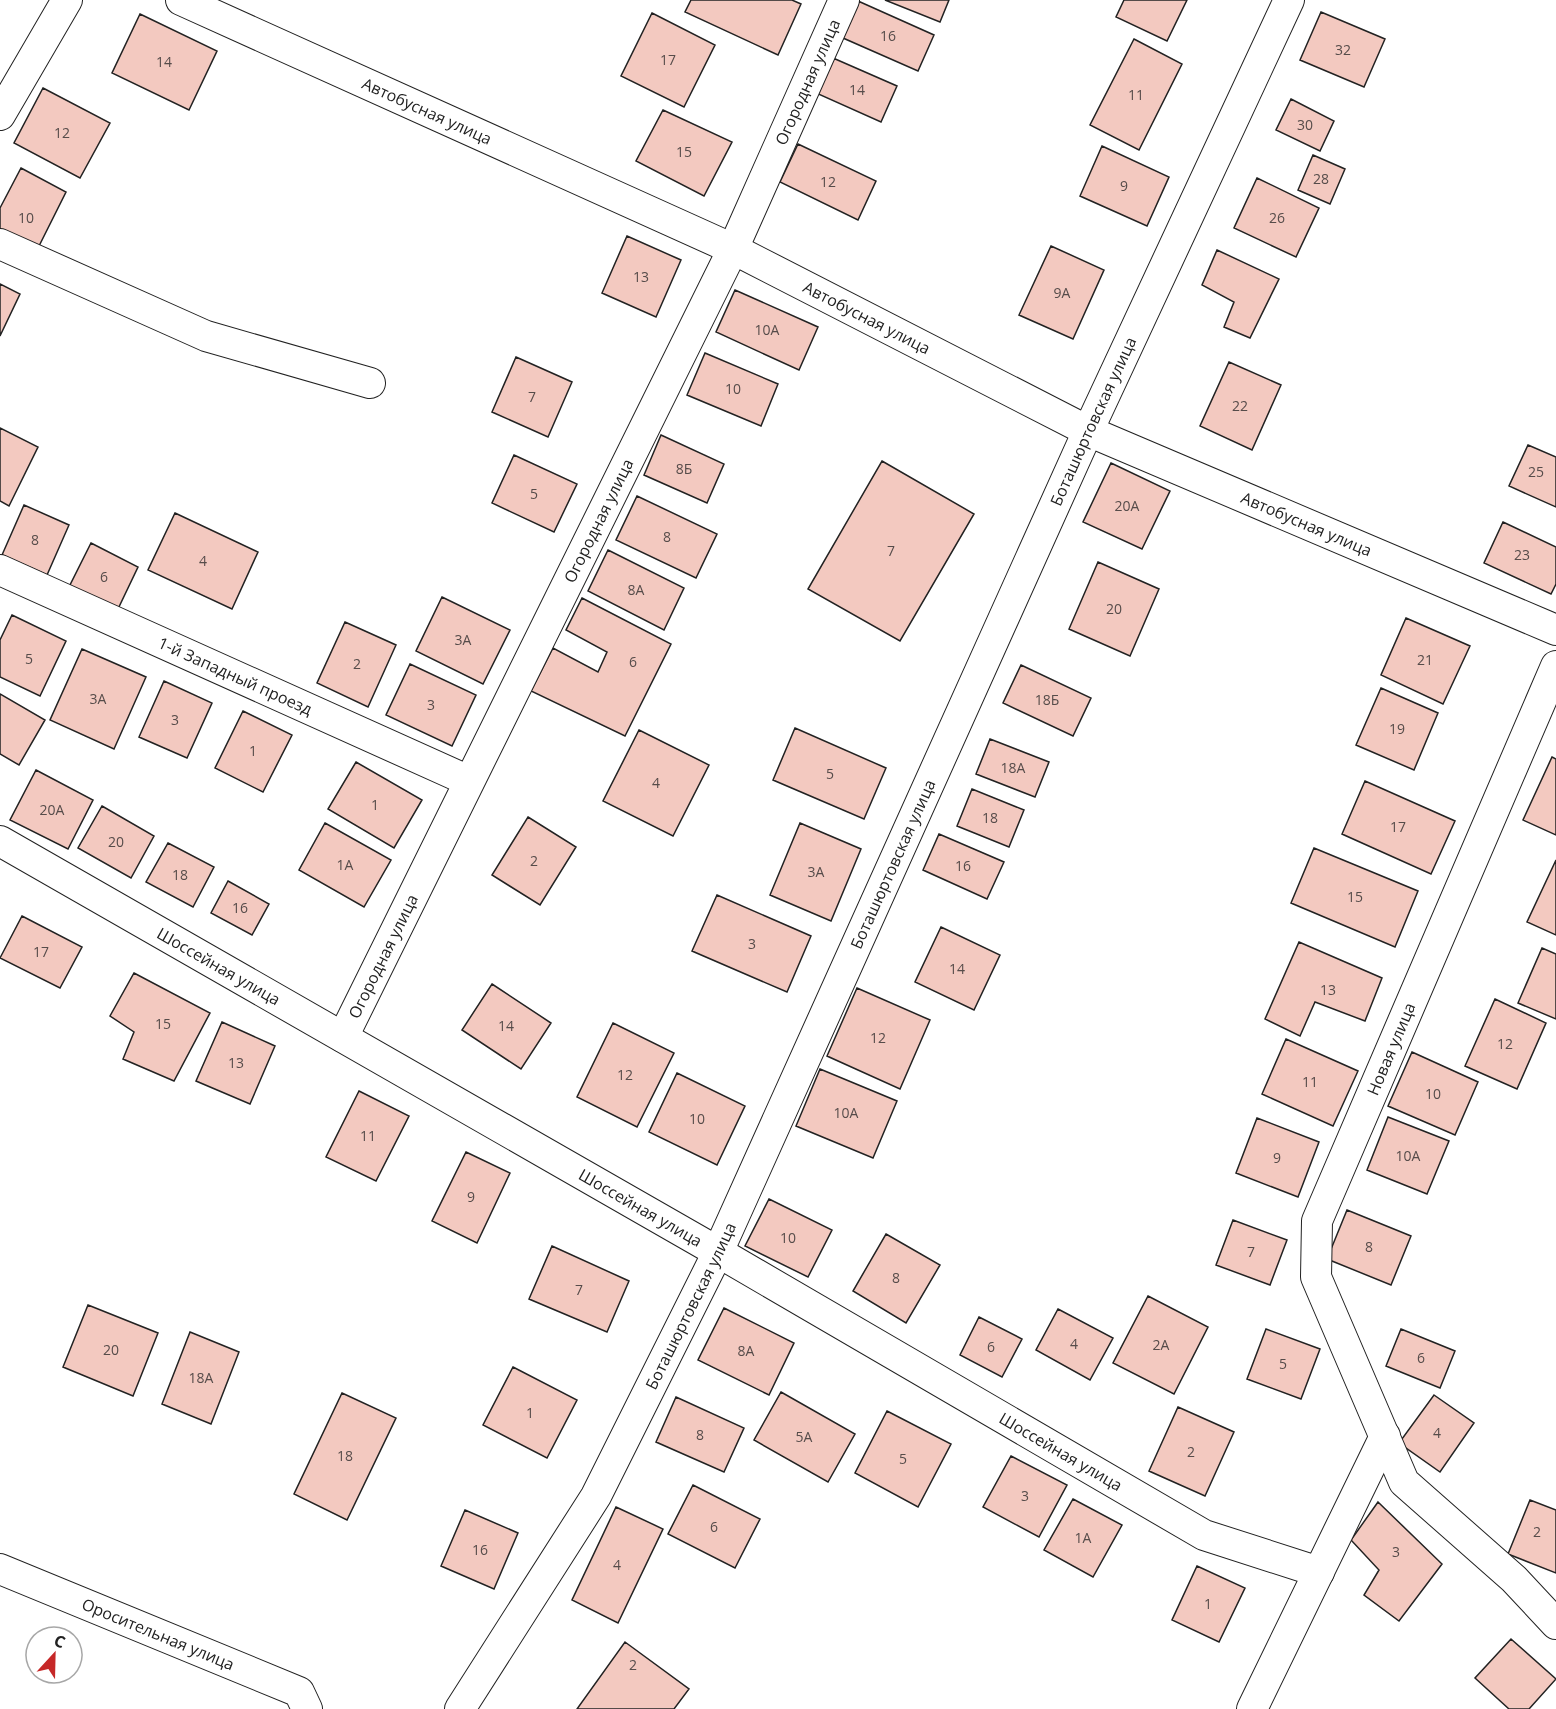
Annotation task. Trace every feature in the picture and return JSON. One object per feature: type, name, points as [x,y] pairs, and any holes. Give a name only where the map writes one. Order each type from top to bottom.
[{"type":"street","points":[[0,115],[67,0]]},
{"type":"street","name":"Автобусная улица","points":[[180,0],[733,249],[1088,430],[1556,630]]},
{"type":"street","name":"Огородная улица","points":[[343,1037],[733,249],[844,0]]},
{"type":"street","name":"Боташюртовская улица","points":[[460,1709],[596,1496],[718,1252],[1088,430],[1289,0]]},
{"type":"street","points":[[0,244],[206,336],[370,383]]},
{"type":"street","name":"1-й Западный проезд","points":[[0,570],[469,782]]},
{"type":"street","name":"Новая улица","points":[[1556,666],[1317,1221],[1316,1277],[1404,1482],[1514,1579],[1556,1624]]},
{"type":"street","name":"Шоссейная улица","points":[[0,841],[718,1252],[1204,1535],[1319,1572]]},
{"type":"street","points":[[1252,1709],[1385,1436]]},
{"type":"street","name":"Оросительная улица","points":[[0,1569],[299,1692],[307,1709]]},
{"type":"building","points":[[691,0],[792,0],[801,4],[778,55],[685,12]]},
{"type":"building","points":[[885,0],[949,0],[940,22]]},
{"type":"building","points":[[1124,0],[1187,0],[1167,41],[1116,17]]},
{"type":"building","points":[[858,1],[934,35],[918,71],[843,38]]},
{"type":"building","points":[[1321,12],[1385,39],[1364,87],[1300,60]]},
{"type":"building","points":[[652,13],[715,45],[684,107],[621,76]]},
{"type":"building","points":[[140,14],[217,51],[189,110],[112,73]]},
{"type":"building","points":[[1134,39],[1182,64],[1139,150],[1090,125]]},
{"type":"building","points":[[833,58],[897,86],[881,122],[816,93]]},
{"type":"building","points":[[43,88],[110,123],[80,178],[14,143]]},
{"type":"building","points":[[1291,99],[1334,121],[1320,151],[1276,130]]},
{"type":"building","points":[[663,110],[732,142],[704,196],[636,161]]},
{"type":"building","points":[[798,144],[876,181],[858,220],[780,182]]},
{"type":"building","points":[[1102,146],[1169,177],[1147,226],[1080,196]]},
{"type":"building","points":[[1313,155],[1345,169],[1330,204],[1298,190]]},
{"type":"building","points":[[21,168],[66,192],[38,248],[0,229],[0,208]]},
{"type":"building","points":[[1257,178],[1319,208],[1296,257],[1234,228]]},
{"type":"building","points":[[627,236],[681,260],[656,317],[602,293]]},
{"type":"building","points":[[1051,246],[1104,270],[1073,339],[1019,315]]},
{"type":"building","points":[[1217,250],[1279,279],[1250,338],[1224,327],[1234,302],[1202,285]]},
{"type":"building","points":[[0,284],[20,294],[0,336]]},
{"type":"building","points":[[735,290],[818,327],[799,370],[716,332]]},
{"type":"building","points":[[705,353],[778,384],[761,426],[687,395]]},
{"type":"building","points":[[516,357],[572,382],[548,437],[492,412]]},
{"type":"building","points":[[1229,362],[1281,385],[1252,450],[1200,426]]},
{"type":"building","points":[[0,428],[38,447],[9,506],[0,501]]},
{"type":"building","points":[[661,435],[724,464],[707,503],[644,475]]},
{"type":"building","points":[[1528,445],[1556,457],[1556,507],[1509,486]]},
{"type":"building","points":[[514,455],[577,484],[554,532],[492,503]]},
{"type":"building","points":[[882,461],[974,514],[900,641],[808,589]]},
{"type":"building","points":[[1111,463],[1170,491],[1142,549],[1083,522]]},
{"type":"building","points":[[637,496],[717,534],[696,578],[616,540]]},
{"type":"building","points":[[24,505],[69,525],[47,575],[2,555]]},
{"type":"building","points":[[175,513],[258,552],[232,609],[148,570]]},
{"type":"building","points":[[1503,522],[1556,547],[1556,584],[1551,594],[1484,563]]},
{"type":"building","points":[[91,543],[138,567],[117,611],[69,587]]},
{"type":"building","points":[[608,550],[684,588],[664,630],[588,591]]},
{"type":"building","points":[[1098,562],[1159,589],[1130,656],[1069,629]]},
{"type":"building","points":[[442,597],[510,630],[483,684],[416,651]]},
{"type":"building","points":[[582,598],[671,644],[625,736],[531,691],[553,648],[598,672],[607,652],[566,630]]},
{"type":"building","points":[[12,615],[66,641],[40,696],[0,677],[0,640]]},
{"type":"building","points":[[1406,618],[1470,646],[1443,704],[1381,675]]},
{"type":"building","points":[[345,622],[396,645],[368,707],[317,683]]},
{"type":"building","points":[[82,649],[146,677],[114,749],[50,720]]},
{"type":"building","points":[[410,664],[476,695],[452,746],[386,715]]},
{"type":"building","points":[[1021,665],[1091,698],[1073,736],[1003,703]]},
{"type":"building","points":[[164,681],[212,703],[187,758],[139,737]]},
{"type":"building","points":[[1381,688],[1438,713],[1414,770],[1356,745]]},
{"type":"building","points":[[0,694],[45,720],[19,765],[0,754]]},
{"type":"building","points":[[243,711],[292,735],[263,792],[215,768]]},
{"type":"building","points":[[795,728],[886,768],[864,819],[773,780]]},
{"type":"building","points":[[639,730],[709,765],[673,836],[603,801]]},
{"type":"building","points":[[990,739],[1049,762],[1035,797],[976,774]]},
{"type":"building","points":[[1552,757],[1556,759],[1556,835],[1523,820]]},
{"type":"building","points":[[356,762],[422,800],[394,848],[328,809]]},
{"type":"building","points":[[36,770],[93,800],[68,849],[10,820]]},
{"type":"building","points":[[1365,781],[1455,821],[1431,874],[1342,834]]},
{"type":"building","points":[[972,789],[1024,810],[1009,847],[957,826]]},
{"type":"building","points":[[102,806],[154,836],[131,878],[78,848]]},
{"type":"building","points":[[528,817],[576,847],[540,905],[492,875]]},
{"type":"building","points":[[325,823],[391,860],[364,907],[299,870]]},
{"type":"building","points":[[800,823],[861,849],[831,921],[770,895]]},
{"type":"building","points":[[939,834],[1004,862],[987,899],[923,870]]},
{"type":"building","points":[[168,843],[214,867],[193,907],[146,882]]},
{"type":"building","points":[[1314,848],[1418,891],[1395,947],[1291,903]]},
{"type":"building","points":[[1556,860],[1556,935],[1527,922]]},
{"type":"building","points":[[228,881],[269,904],[252,935],[211,913]]},
{"type":"building","points":[[717,895],[811,936],[787,992],[692,951]]},
{"type":"building","points":[[22,916],[82,947],[60,988],[0,958]]},
{"type":"building","points":[[941,927],[1000,955],[974,1010],[915,982]]},
{"type":"building","points":[[1299,942],[1382,978],[1365,1021],[1315,1002],[1300,1036],[1265,1019]]},
{"type":"building","points":[[1542,948],[1556,954],[1556,1019],[1518,1003]]},
{"type":"building","points":[[134,973],[210,1013],[174,1081],[123,1059],[134,1032],[110,1016]]},
{"type":"building","points":[[492,984],[551,1023],[521,1069],[462,1030]]},
{"type":"building","points":[[857,988],[930,1020],[900,1089],[827,1056]]},
{"type":"building","points":[[1495,999],[1546,1023],[1517,1089],[1465,1066]]},
{"type":"building","points":[[222,1022],[275,1046],[250,1104],[196,1081]]},
{"type":"building","points":[[613,1023],[674,1053],[637,1127],[577,1097]]},
{"type":"building","points":[[1286,1039],[1358,1071],[1333,1126],[1262,1094]]},
{"type":"building","points":[[1412,1052],[1478,1082],[1455,1135],[1388,1106]]},
{"type":"building","points":[[820,1069],[897,1101],[873,1158],[796,1126]]},
{"type":"building","points":[[677,1073],[745,1106],[717,1165],[649,1132]]},
{"type":"building","points":[[359,1091],[409,1116],[376,1181],[326,1157]]},
{"type":"building","points":[[1388,1117],[1449,1141],[1427,1194],[1367,1170]]},
{"type":"building","points":[[1257,1118],[1319,1142],[1298,1197],[1236,1173]]},
{"type":"building","points":[[466,1152],[510,1173],[477,1243],[432,1221]]},
{"type":"building","points":[[769,1199],[832,1230],[808,1277],[745,1246]]},
{"type":"building","points":[[1347,1210],[1411,1236],[1391,1285],[1327,1259]]},
{"type":"building","points":[[1233,1220],[1287,1240],[1270,1285],[1216,1265]]},
{"type":"building","points":[[886,1234],[940,1265],[906,1323],[853,1291]]},
{"type":"building","points":[[552,1246],[629,1281],[607,1332],[529,1299]]},
{"type":"building","points":[[1148,1296],[1208,1327],[1174,1394],[1113,1363]]},
{"type":"building","points":[[88,1305],[158,1333],[133,1396],[63,1367]]},
{"type":"building","points":[[724,1308],[794,1343],[769,1395],[698,1360]]},
{"type":"building","points":[[1058,1309],[1113,1338],[1090,1380],[1036,1350]]},
{"type":"building","points":[[979,1317],[1022,1339],[1002,1377],[960,1355]]},
{"type":"building","points":[[1266,1329],[1320,1349],[1301,1399],[1247,1379]]},
{"type":"building","points":[[1401,1329],[1455,1351],[1440,1388],[1386,1366]]},
{"type":"building","points":[[190,1332],[239,1352],[211,1424],[162,1404]]},
{"type":"building","points":[[513,1367],[577,1400],[547,1458],[483,1425]]},
{"type":"building","points":[[781,1392],[855,1434],[828,1482],[754,1440]]},
{"type":"building","points":[[342,1393],[396,1418],[347,1520],[294,1494]]},
{"type":"building","points":[[1434,1395],[1474,1423],[1440,1472],[1399,1443]]},
{"type":"building","points":[[676,1397],[744,1428],[724,1472],[656,1442]]},
{"type":"building","points":[[1178,1407],[1234,1432],[1205,1496],[1149,1471]]},
{"type":"building","points":[[887,1411],[951,1444],[918,1507],[855,1473]]},
{"type":"building","points":[[1011,1456],[1067,1485],[1039,1537],[983,1507]]},
{"type":"building","points":[[693,1485],[760,1519],[735,1568],[668,1534]]},
{"type":"building","points":[[1073,1499],[1122,1525],[1093,1577],[1044,1550]]},
{"type":"building","points":[[1530,1500],[1556,1510],[1556,1573],[1508,1554]]},
{"type":"building","points":[[1378,1502],[1442,1564],[1399,1621],[1364,1595],[1379,1570],[1351,1540]]},
{"type":"building","points":[[616,1507],[663,1529],[618,1623],[572,1600]]},
{"type":"building","points":[[465,1510],[518,1533],[494,1589],[441,1566]]},
{"type":"building","points":[[1197,1566],[1245,1588],[1219,1642],[1172,1620]]},
{"type":"building","points":[[1511,1639],[1556,1679],[1529,1709],[1509,1709],[1475,1678]]},
{"type":"building","points":[[625,1642],[689,1689],[674,1709],[577,1709]]}]
